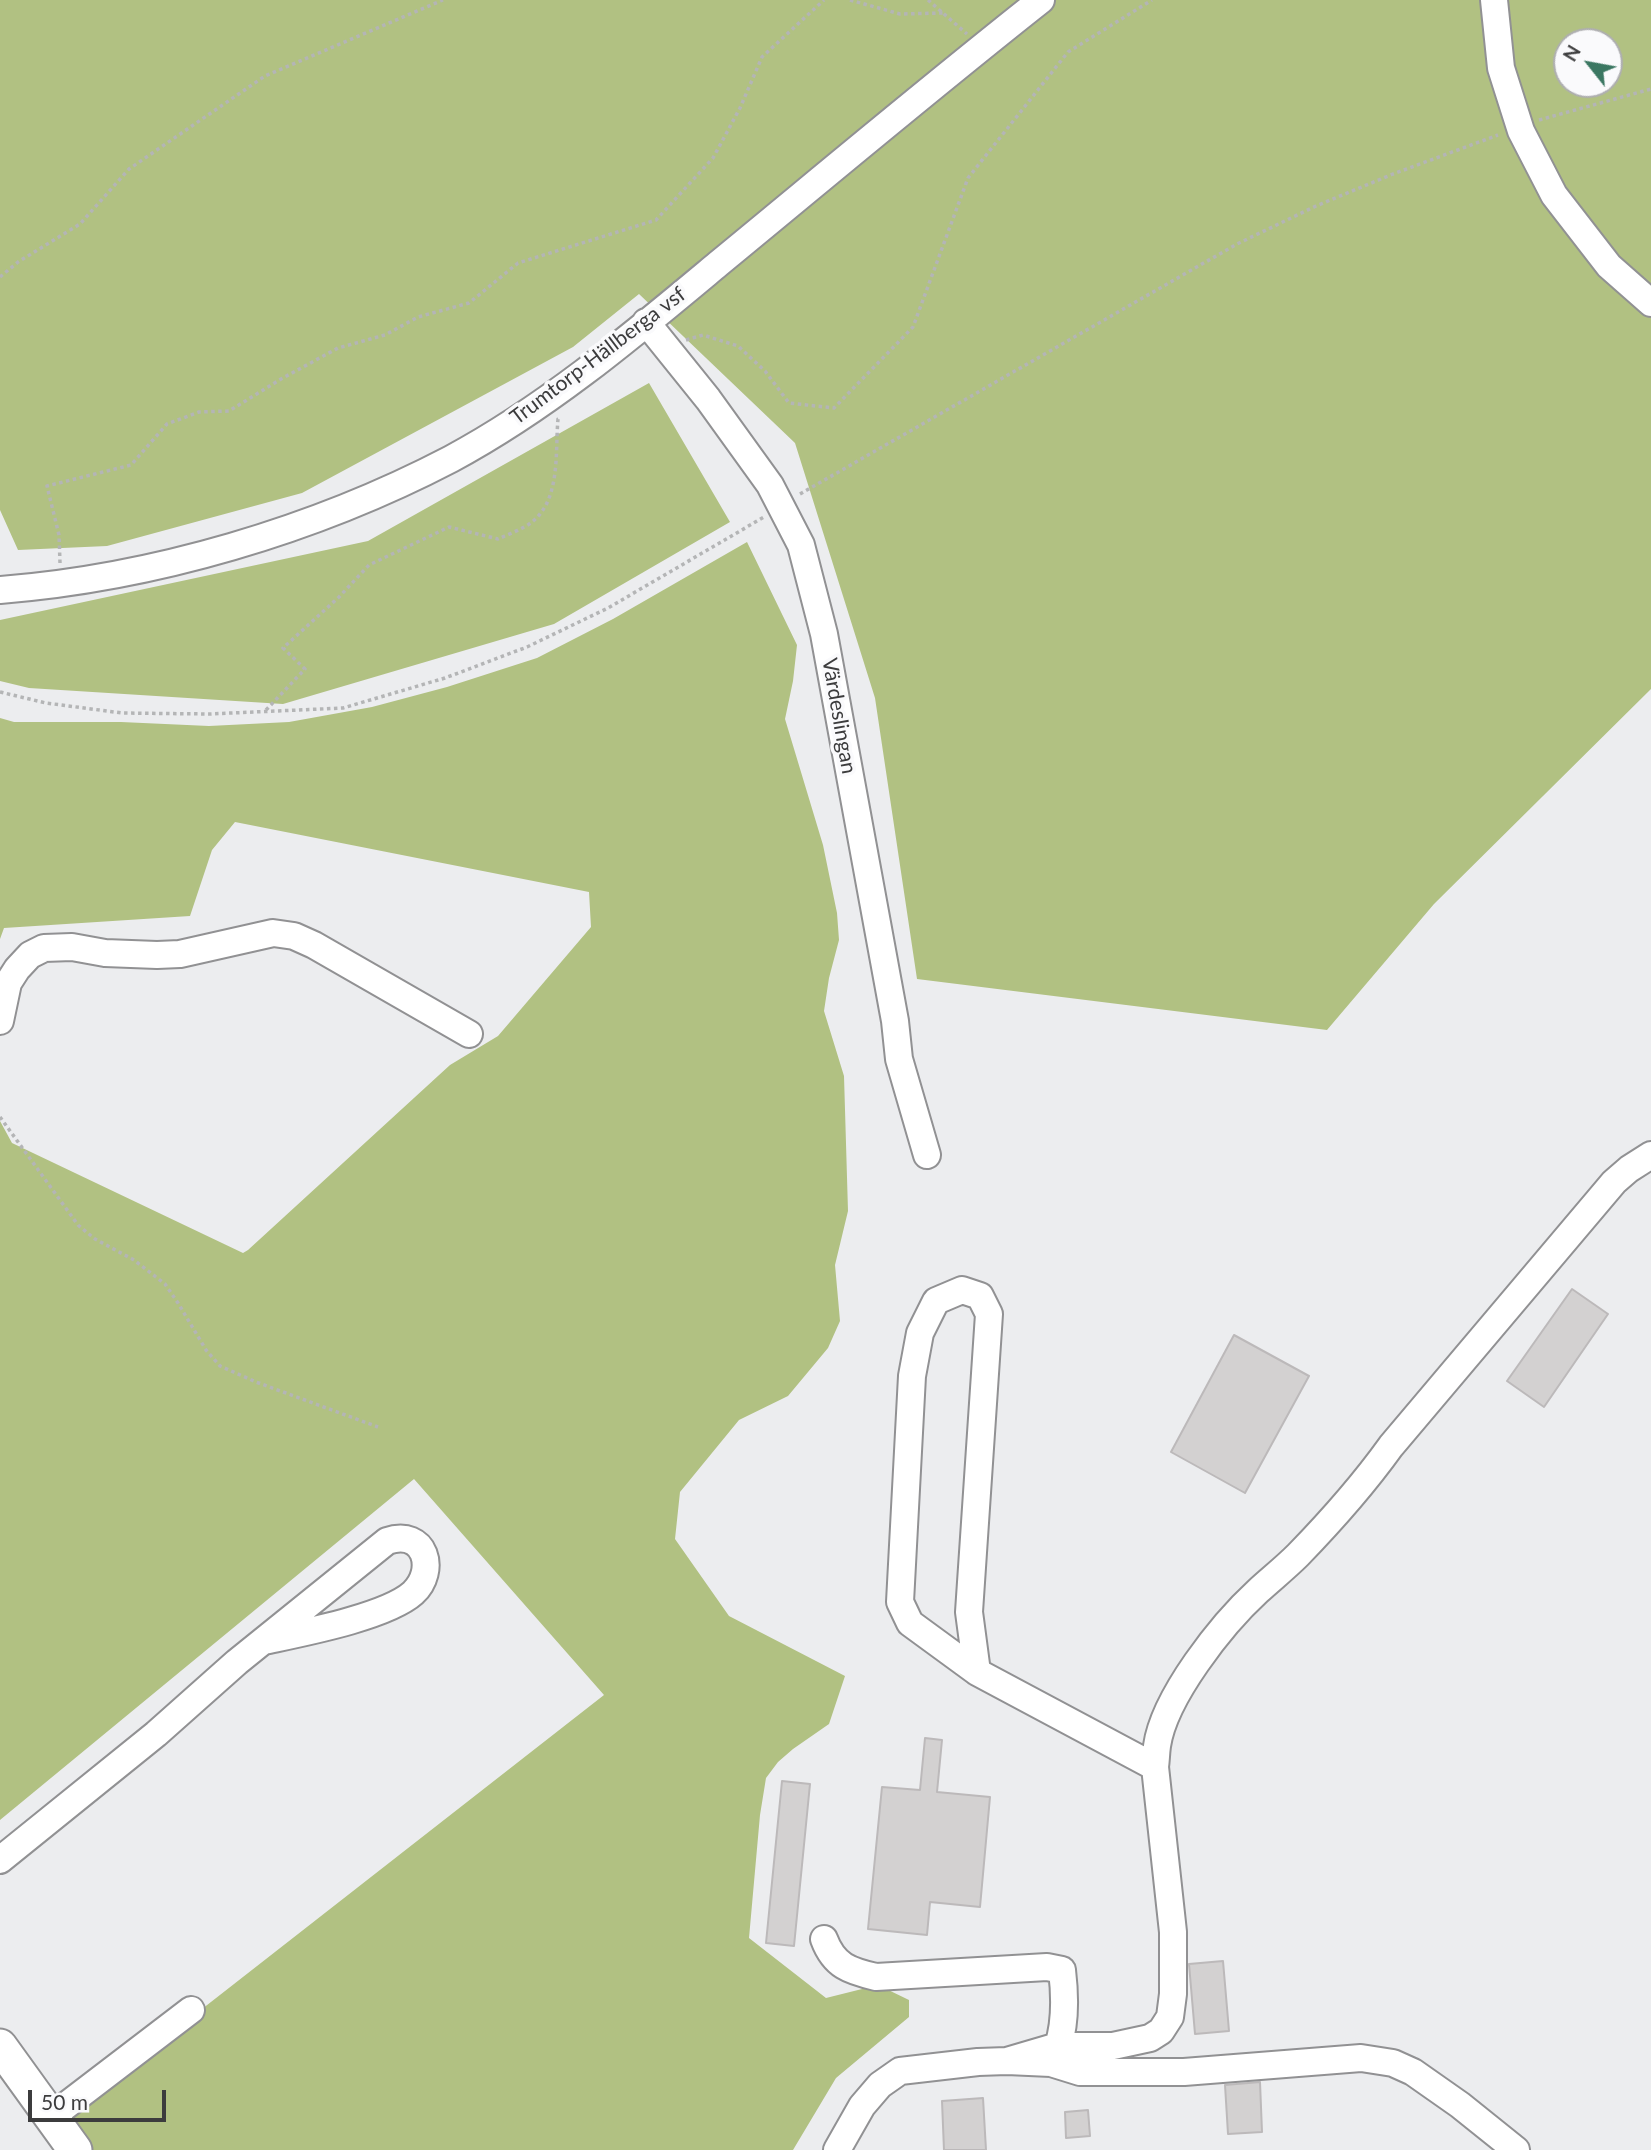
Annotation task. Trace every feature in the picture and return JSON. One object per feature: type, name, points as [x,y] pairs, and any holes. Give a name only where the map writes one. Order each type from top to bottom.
[{"type":"main road","points":[[0,2046],[75,2150]]},
{"type":"street","name":"Trumtorp-Hällberga vsf","points":[[0,590],[148,569],[234,545],[383,493],[453,457],[568,385],[1041,0]]},
{"type":"street","points":[[1494,0],[1501,68],[1520,128],[1554,195],[1609,266],[1651,303]]},
{"type":"street","name":"Värdeslingan","points":[[646,322],[708,399],[771,485],[801,545],[824,634],[900,1059],[927,1155]]},
{"type":"street","points":[[0,1020],[8,984],[17,969],[30,955],[44,948],[72,947],[105,953],[180,954],[273,933],[294,936],[314,945],[469,1034]]},
{"type":"street","points":[[837,2150],[862,2106],[880,2085],[900,2071],[1007,2061],[1113,2046],[1150,2038],[1161,2031],[1170,2017],[1172,1994],[1173,1932],[1156,1767],[1157,1744],[1167,1712],[1203,1652],[1256,1593],[1290,1563],[1343,1507],[1391,1446],[1614,1182],[1651,1155]]},
{"type":"street","points":[[976,1672],[969,1612],[989,1314],[980,1296],[962,1290],[936,1301],[920,1333],[912,1377],[900,1602],[910,1623],[976,1672],[1156,1767]]},
{"type":"street","points":[[0,1860],[156,1734],[211,1684],[387,1541],[401,1536],[413,1541],[423,1550],[426,1562],[424,1578],[415,1592],[400,1602],[320,1629],[264,1641]]},
{"type":"street","points":[[824,1939],[829,1953],[839,1962],[853,1971],[877,1977],[1047,1967],[1062,1970],[1065,1992],[1062,2032],[1054,2054]]},
{"type":"street","points":[[51,2117],[191,2010]]},
{"type":"street","points":[[1054,2054],[1080,2072],[1184,2072],[1377,2059],[1413,2072],[1516,2150]]},
{"type":"path","points":[[0,277],[18,262],[80,224],[129,169],[265,76],[443,0]]},
{"type":"path","points":[[61,583],[59,535],[47,485],[131,465],[167,424],[199,412],[229,411],[338,348],[385,335],[418,317],[469,303],[518,263],[656,220],[713,158],[740,108],[762,57],[824,0]]},
{"type":"path","points":[[849,0],[900,14],[943,13]]},
{"type":"path","points":[[928,0],[981,47]]},
{"type":"path","points":[[0,692],[46,703],[122,713],[209,714],[343,708],[445,678],[527,647],[608,608],[1237,244],[1393,174],[1543,118],[1651,89]]},
{"type":"path","points":[[0,1117],[78,1225],[105,1245],[134,1260],[165,1284],[206,1350],[220,1366],[246,1379],[378,1427]]},
{"type":"green space","points":[[0,0],[1651,0],[1651,689],[1434,904],[1327,1030],[917,979],[875,698],[795,443],[639,294],[573,347],[302,493],[107,546],[18,550],[0,510]]},
{"type":"green space","points":[[649,383],[730,522],[554,624],[283,704],[29,688],[0,681],[0,620],[368,541]]},
{"type":"green space","points":[[747,542],[797,645],[785,719],[823,845],[837,913],[839,940],[824,1011],[844,1076],[848,1211],[835,1265],[840,1321],[828,1348],[788,1396],[739,1420],[680,1492],[675,1539],[729,1616],[845,1676],[829,1724],[793,1749],[778,1762],[766,1778],[749,1938],[826,1998],[878,1985],[909,2000],[909,2017],[836,2078],[793,2150],[88,2150],[65,2116],[604,1695],[414,1479],[0,1820],[0,1121],[12,1143],[243,1253],[450,1065],[498,1036],[591,927],[589,892],[235,822],[212,850],[190,916],[4,928],[0,939],[0,718],[14,722],[121,722],[209,726],[289,722],[372,707],[447,687],[537,658],[613,619]]},
{"type":"building","points":[[1572,1289],[1608,1314],[1544,1407],[1507,1381]]},
{"type":"building","points":[[1234,1335],[1309,1376],[1245,1493],[1171,1452]]},
{"type":"building","points":[[925,1738],[942,1740],[937,1792],[990,1797],[980,1907],[930,1902],[927,1935],[868,1929],[882,1787],[920,1790]]},
{"type":"building","points":[[782,1781],[810,1784],[794,1946],[766,1943]]},
{"type":"building","points":[[1223,1961],[1229,2031],[1195,2034],[1189,1964]]},
{"type":"building","points":[[1260,2082],[1262,2132],[1228,2134],[1225,2085]]},
{"type":"building","points":[[983,2098],[986,2150],[944,2150],[942,2101]]},
{"type":"building","points":[[1088,2110],[1090,2136],[1066,2138],[1065,2112]]}]
